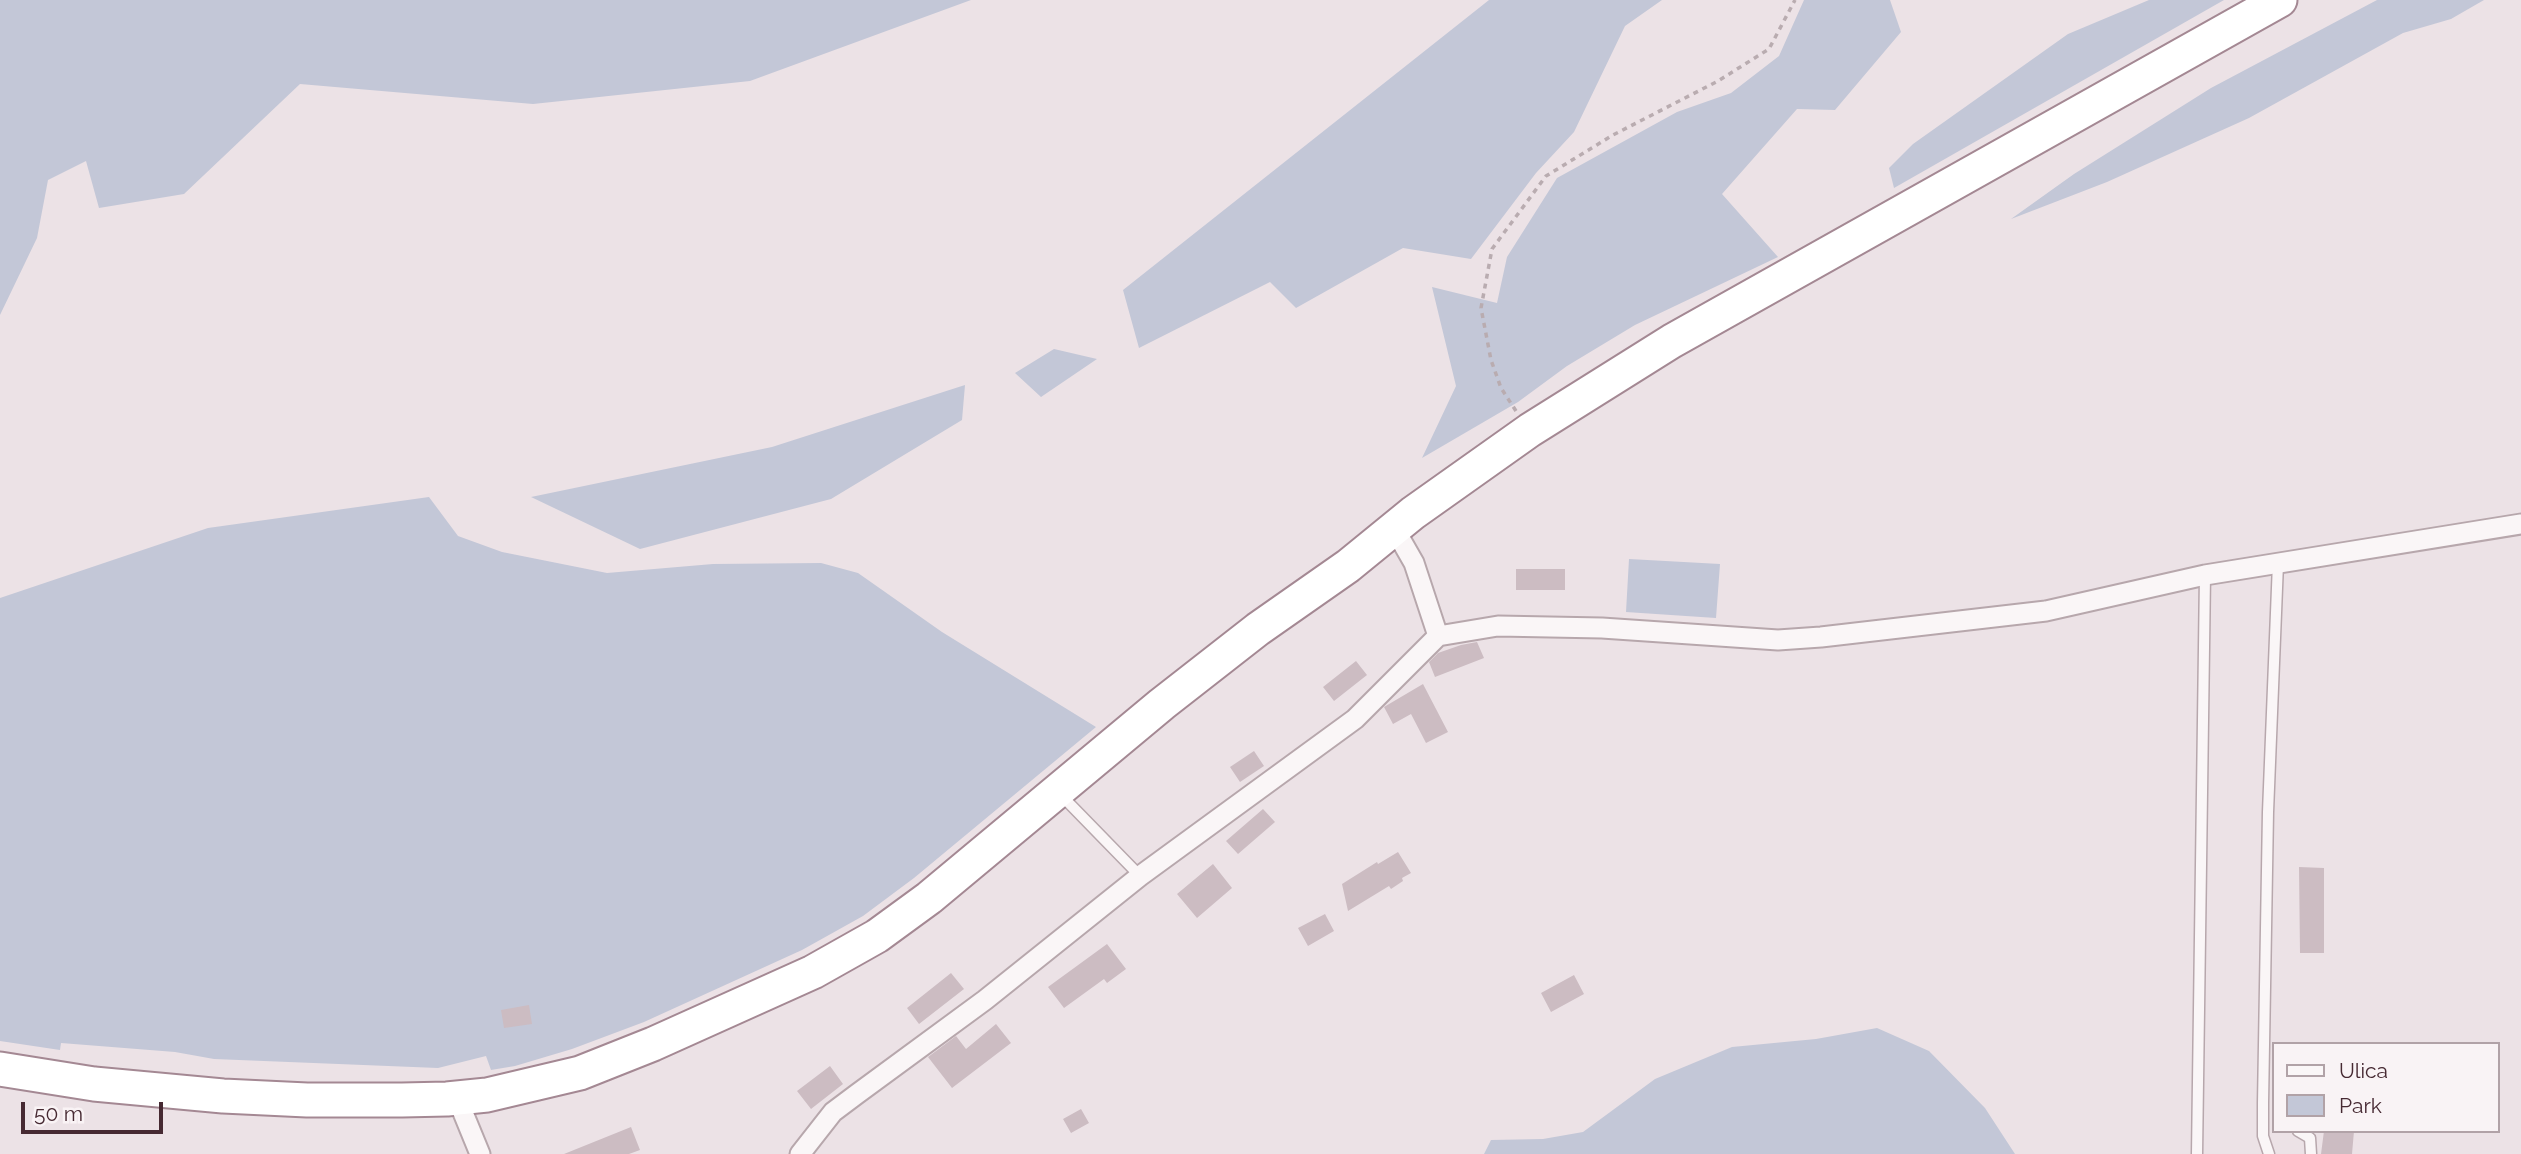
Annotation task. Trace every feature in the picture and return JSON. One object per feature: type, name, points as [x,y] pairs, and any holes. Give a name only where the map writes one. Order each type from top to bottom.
[{"type":"highway","points":[[0,1069],[94,1084],[223,1096],[307,1100],[457,1098],[520,1089],[580,1073],[653,1044],[813,972],[877,936],[918,906],[1161,704],[1258,629],[1348,566],[1394,528],[1530,430],[1672,341],[2280,0]]},
{"type":"street","points":[[800,1154],[834,1112],[985,1000],[1140,876],[1355,719],[1438,636],[1499,626],[1602,628],[1778,639],[1821,637],[2046,611],[2205,575],[2521,524]]},
{"type":"street","points":[[1394,528],[1414,563],[1438,636]]},
{"type":"street","points":[[457,1098],[480,1154]]},
{"type":"lane","points":[[2269,1154],[2263,1136],[2263,1121],[2268,812],[2278,562]]},
{"type":"lane","points":[[2197,1154],[2205,575]]},
{"type":"lane","points":[[1056,791],[1140,876]]},
{"type":"lane","points":[[2263,1121],[2272,1125]]},
{"type":"lane","points":[[2301,1133],[2310,1139],[2311,1154]]},
{"type":"path","points":[[1530,430],[1501,388],[1491,360],[1481,307],[1492,249],[1546,176],[1614,135],[1718,81],[1769,49],[1795,0]]},
{"type":"green space","points":[[0,0],[971,0],[750,81],[533,104],[300,84],[184,194],[99,208],[86,161],[48,180],[37,238],[0,315]]},
{"type":"green space","points":[[1489,0],[1662,0],[1625,26],[1574,132],[1536,173],[1471,259],[1403,248],[1296,308],[1270,282],[1139,348],[1123,290]]},
{"type":"green space","points":[[1804,0],[1890,0],[1901,32],[1835,110],[1797,109],[1722,194],[1778,257],[1635,325],[1567,366],[1518,402],[1422,458],[1456,386],[1432,287],[1497,303],[1507,257],[1557,178],[1677,112],[1731,93],[1779,56]]},
{"type":"green space","points":[[2149,0],[2224,0],[1894,188],[1889,168],[1913,144],[2068,34]]},
{"type":"green space","points":[[2377,0],[2484,0],[2451,19],[2403,33],[2249,118],[2107,182],[2011,219],[2074,174],[2211,88]]},
{"type":"green space","points":[[1054,349],[1097,359],[1041,397],[1015,373]]},
{"type":"green space","points":[[965,385],[962,420],[831,499],[640,549],[531,497],[772,447]]},
{"type":"green space","points":[[429,497],[458,536],[502,552],[607,573],[713,564],[821,563],[858,573],[942,632],[1096,727],[914,878],[863,916],[802,950],[644,1022],[572,1049],[515,1066],[491,1070],[486,1056],[438,1068],[214,1059],[175,1052],[61,1043],[60,1050],[0,1041],[0,598],[208,528]]},
{"type":"green space","points":[[1629,559],[1720,564],[1716,618],[1626,612]]},
{"type":"green space","points":[[1877,1028],[1929,1051],[1985,1108],[2015,1154],[1484,1154],[1491,1140],[1543,1139],[1583,1132],[1655,1079],[1732,1047],[1816,1039]]},
{"type":"building","points":[[1516,569],[1565,569],[1565,590],[1516,590]]},
{"type":"building","points":[[1477,642],[1484,658],[1435,677],[1429,662],[1438,653]]},
{"type":"building","points":[[1356,661],[1367,675],[1334,701],[1323,687]]},
{"type":"building","points":[[1423,684],[1448,732],[1426,743],[1411,714],[1393,724],[1384,707]]},
{"type":"building","points":[[1254,751],[1264,766],[1240,782],[1230,767]]},
{"type":"building","points":[[1263,809],[1275,822],[1238,854],[1226,841]]},
{"type":"building","points":[[1398,852],[1411,873],[1391,889],[1389,886],[1348,911],[1342,884]]},
{"type":"building","points":[[1213,864],[1232,888],[1197,918],[1177,894]]},
{"type":"building","points":[[2299,867],[2324,868],[2324,953],[2300,953]]},
{"type":"building","points":[[1325,914],[1334,931],[1308,946],[1298,928]]},
{"type":"building","points":[[1107,944],[1126,969],[1107,983],[1104,979],[1064,1008],[1048,987]]},
{"type":"building","points":[[951,973],[964,989],[919,1024],[907,1008]]},
{"type":"building","points":[[1574,975],[1584,994],[1551,1012],[1541,993]]},
{"type":"building","points":[[529,1005],[532,1024],[504,1028],[501,1010]]},
{"type":"building","points":[[996,1024],[1011,1043],[952,1088],[928,1057],[956,1036],[966,1049]]},
{"type":"building","points":[[830,1066],[843,1084],[811,1109],[797,1091]]},
{"type":"building","points":[[1081,1109],[1089,1123],[1071,1133],[1063,1119]]},
{"type":"building","points":[[631,1127],[640,1150],[629,1154],[564,1154]]},
{"type":"building","points":[[2324,1133],[2354,1133],[2352,1154],[2321,1154]]}]
